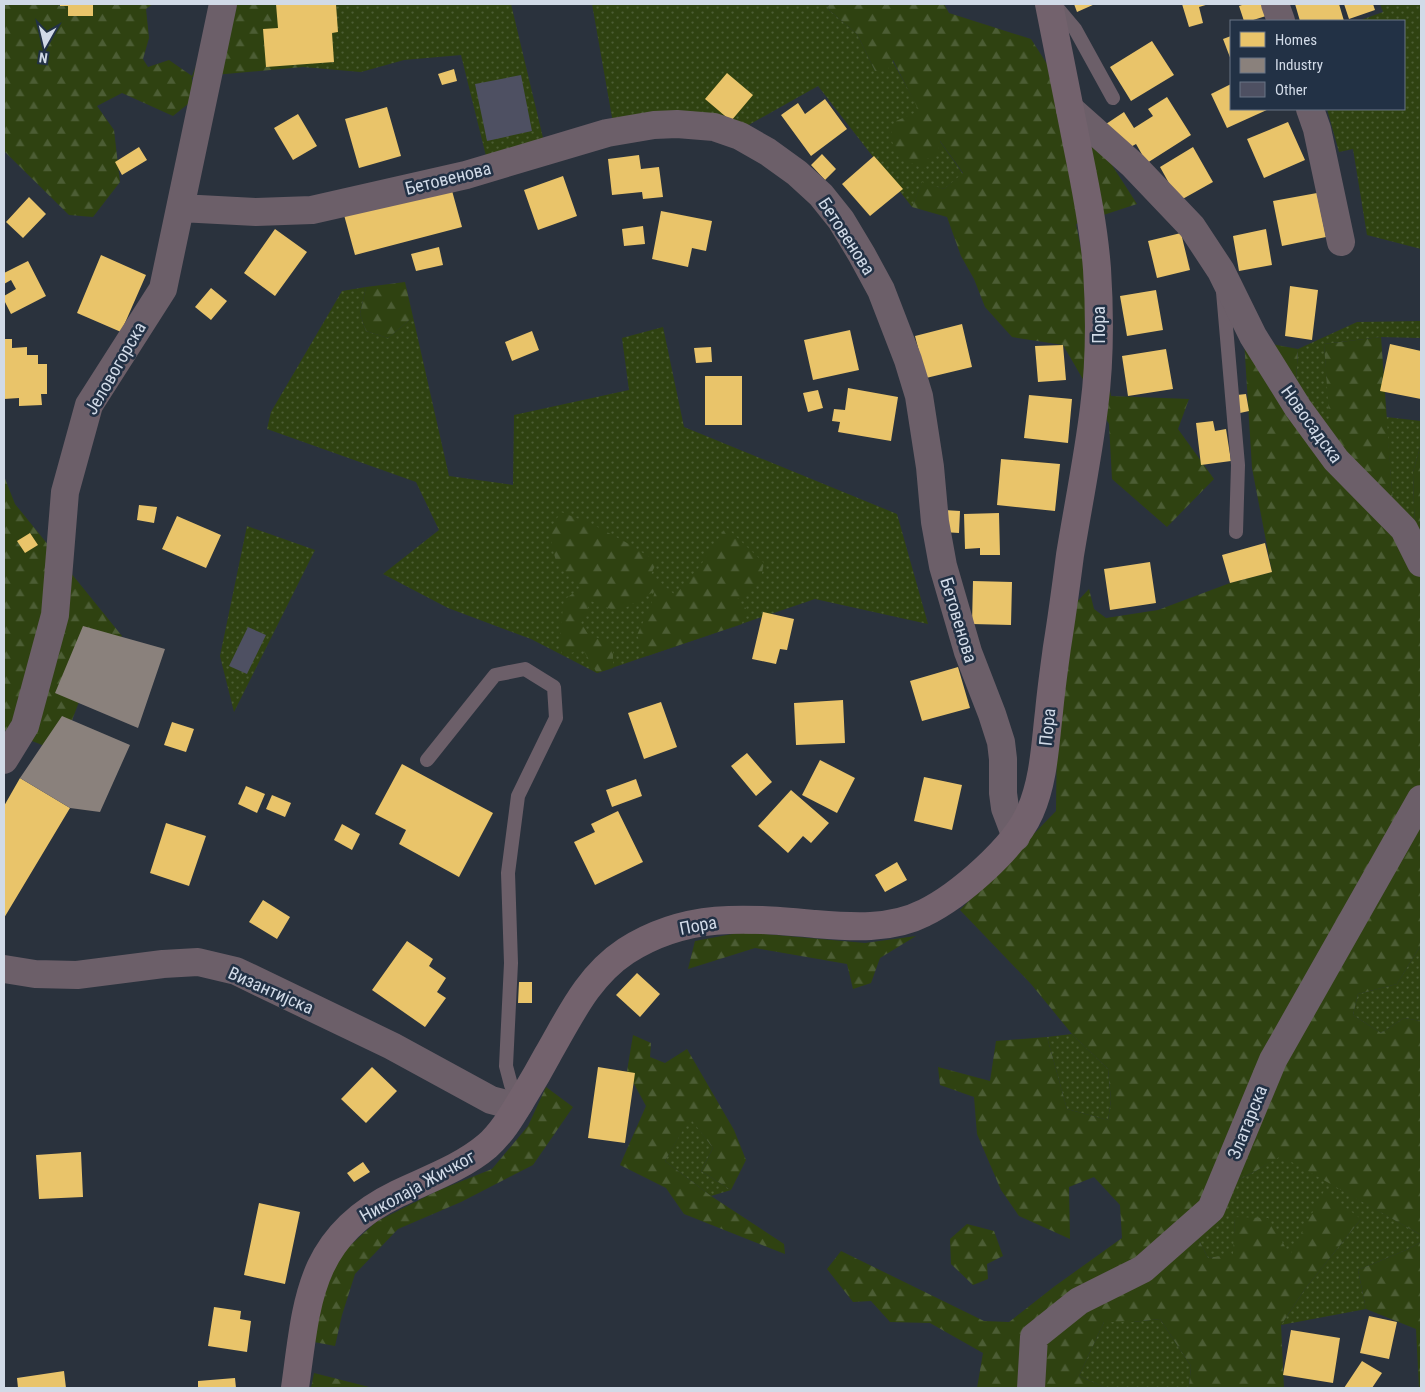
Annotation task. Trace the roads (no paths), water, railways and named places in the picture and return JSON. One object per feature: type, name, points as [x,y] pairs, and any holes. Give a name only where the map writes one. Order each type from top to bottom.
[{"type":"street","name":"Јеловогорска","points":[[4,760],[25,726],[55,614],[65,492],[89,405],[163,289],[223,4]]},
{"type":"street","name":"Пора","points":[[519,1104],[583,993],[603,970],[625,952],[662,933],[694,923],[713,920],[754,919],[856,927],[894,923],[910,919],[940,904],[990,864],[1016,837],[1024,825],[1032,808],[1043,766],[1055,662],[1070,558],[1090,442],[1097,375],[1099,308],[1097,265],[1084,179],[1049,4]]},
{"type":"street","points":[[1275,4],[1281,20]]},
{"type":"street","name":"Новосадска","points":[[1070,109],[1132,165],[1192,227],[1221,271],[1253,336],[1298,408],[1336,460],[1404,529],[1421,563]]},
{"type":"street","points":[[1310,110],[1317,129],[1341,242]]},
{"type":"street","name":"Бетовенова","points":[[180,208],[256,212],[312,210],[466,175],[607,132],[654,125],[677,124],[714,127],[740,136],[797,173],[826,201],[841,220],[862,255],[880,290],[908,360],[919,396],[930,467],[935,522],[943,566],[968,652],[1001,742],[1005,808],[1016,837]]},
{"type":"street","name":"Златарска","points":[[1031,1388],[1034,1336],[1079,1301],[1143,1268],[1211,1209],[1273,1060],[1421,799]]},
{"type":"street","name":"Византијска","points":[[4,969],[35,974],[77,974],[198,962],[236,970],[392,1046],[491,1100],[510,1105],[519,1104]]},
{"type":"street","name":"Николаја Жичког","points":[[295,1388],[312,1288],[334,1242],[354,1220],[374,1206],[478,1153],[499,1134],[519,1104]]},
{"type":"lane","points":[[1054,4],[1075,29],[1114,98]]},
{"type":"lane","name":"Новосадска","points":[[1221,271],[1238,465],[1236,532]]},
{"type":"lane","points":[[427,760],[495,675],[524,669],[554,686],[556,718],[518,796],[508,873],[511,963],[506,1066],[519,1104]]}]
